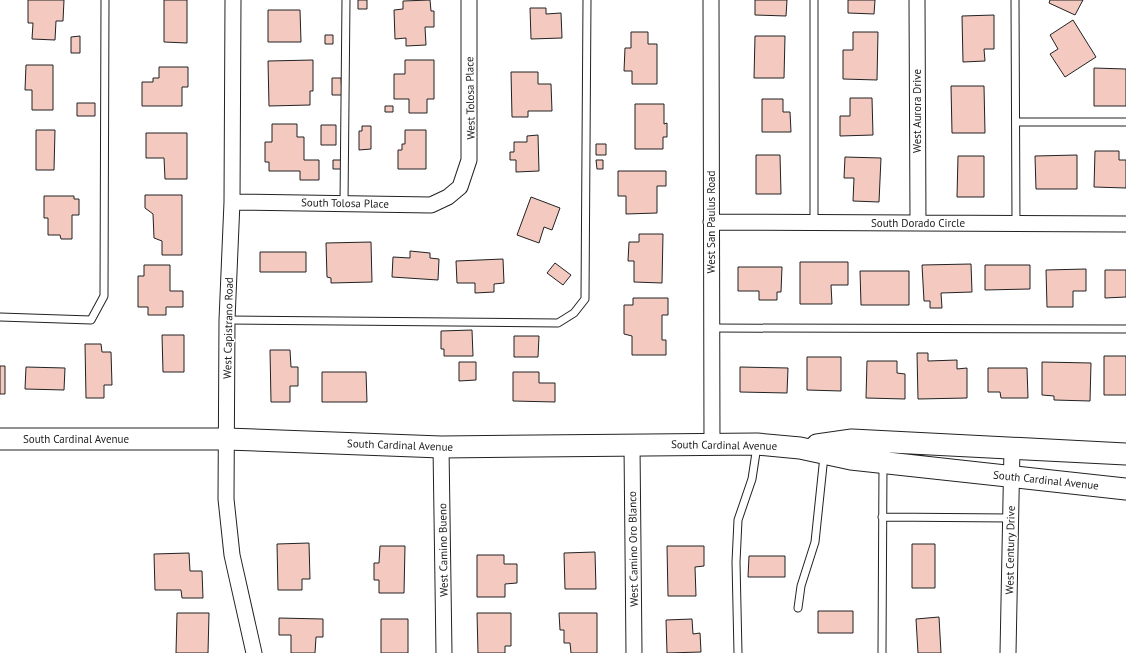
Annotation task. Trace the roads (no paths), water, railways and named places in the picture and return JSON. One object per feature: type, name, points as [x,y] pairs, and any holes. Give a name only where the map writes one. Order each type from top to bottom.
[{"type":"main road","name":"South Cardinal Avenue","points":[[0,439],[226,439],[441,447],[757,444],[800,448],[851,458],[883,462],[1126,489]]},
{"type":"main road","name":"South Cardinal Avenue","points":[[800,448],[852,440],[1126,454]]},
{"type":"street","name":"West Capistrano Road","points":[[233,0],[232,202],[227,320],[226,499],[232,555],[254,653]]},
{"type":"street","name":"West Tolosa Place","points":[[454,192],[460,187],[470,160],[469,0]]},
{"type":"street","name":"West San Paulus Road","points":[[711,0],[712,444]]},
{"type":"street","name":"West Aurora Drive","points":[[917,0],[918,222]]},
{"type":"street","name":"South Tolosa Place","points":[[232,202],[431,205],[440,202],[454,192]]},
{"type":"street","name":"South Dorado Circle","points":[[711,222],[1126,224]]},
{"type":"street","name":"West Camino Oro Blanco","points":[[632,445],[634,653]]},
{"type":"street","name":"West Camino Bueno","points":[[441,447],[444,653]]},
{"type":"street","name":"West Century Drive","points":[[1008,653],[1012,448]]},
{"type":"lane","points":[[0,317],[91,320],[104,296],[105,0]]},
{"type":"lane","points":[[344,203],[346,0]]},
{"type":"lane","points":[[227,320],[558,323],[574,313],[585,299],[587,0]]},
{"type":"lane","points":[[814,0],[814,222]]},
{"type":"lane","points":[[1015,0],[1016,223]]},
{"type":"lane","points":[[1016,122],[1126,122]]},
{"type":"lane","points":[[711,328],[1126,329]]},
{"type":"lane","points":[[738,653],[736,562],[738,520],[752,479],[757,444]]},
{"type":"lane","points":[[798,608],[801,586],[815,542],[824,452]]},
{"type":"lane","points":[[882,653],[883,462]]},
{"type":"lane","points":[[882,517],[1010,518]]}]
